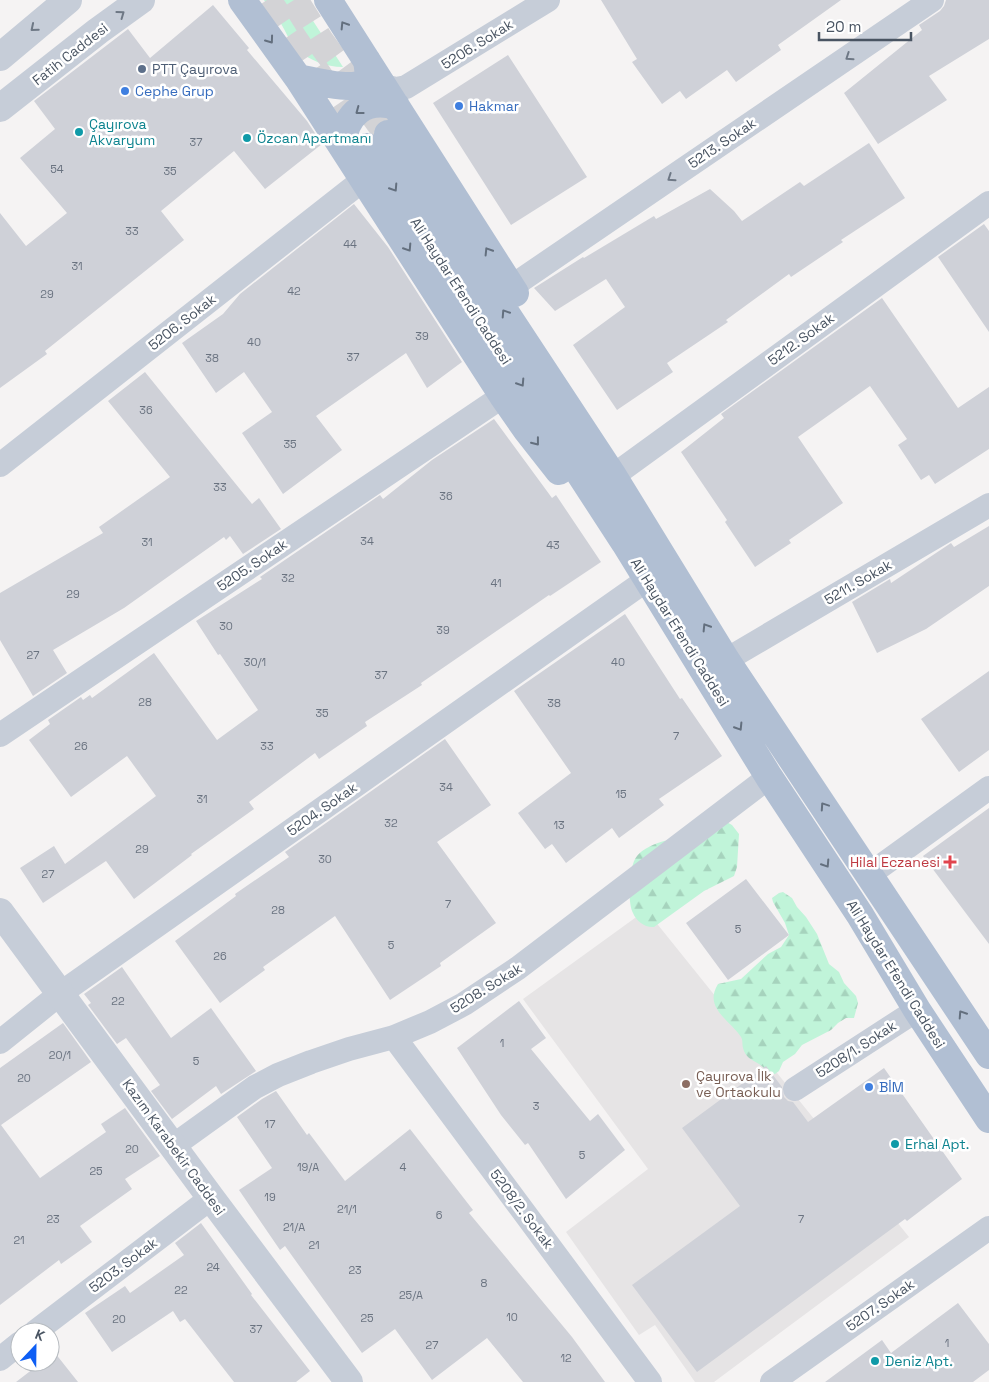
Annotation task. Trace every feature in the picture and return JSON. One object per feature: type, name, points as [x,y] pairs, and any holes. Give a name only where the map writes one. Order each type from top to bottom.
[{"type":"main road","points":[[242,0],[298,78],[366,142]]},
{"type":"main road","points":[[328,0],[587,407],[600,436],[613,476]]},
{"type":"main road","points":[[298,78],[350,86],[383,84]]},
{"type":"main road","points":[[366,142],[345,129],[351,118],[359,110],[376,103],[385,103],[383,84]]},
{"type":"main road","points":[[366,142],[363,180],[526,429],[595,514],[625,543]]},
{"type":"main road","name":"Ali Haydar Efendi Caddesi","points":[[366,142],[613,476],[726,660],[989,1055]]},
{"type":"main road","name":"Ali Haydar Efendi Caddesi","points":[[366,142],[648,579],[769,777],[860,915],[917,1010],[989,1119]]},
{"type":"street","points":[[0,57],[68,0]]},
{"type":"street","name":"Fatih Caddesi","points":[[0,108],[98,31],[141,0]]},
{"type":"street","name":"5206. Sokak","points":[[383,84],[548,0]]},
{"type":"street","name":"5213. Sokak","points":[[511,287],[932,0]]},
{"type":"street","name":"5206. Sokak","points":[[0,464],[363,180]]},
{"type":"street","name":"5212. Sokak","points":[[613,476],[989,203]]},
{"type":"street","name":"5205. Sokak","points":[[0,735],[503,396]]},
{"type":"street","name":"5211. Sokak","points":[[726,660],[989,505]]},
{"type":"street","name":"5204. Sokak","points":[[0,1042],[61,993],[648,579]]},
{"type":"street","name":"5208. Sokak","points":[[173,1146],[255,1088],[278,1076],[349,1049],[394,1037],[430,1022],[464,1004],[518,968],[769,777]]},
{"type":"street","points":[[870,874],[989,788]]},
{"type":"street","name":"Kazım Karabekir Caddesi","points":[[0,912],[211,1198],[350,1382]]},
{"type":"street","name":"5208/1. Sokak","points":[[795,1089],[917,1010]]},
{"type":"street","name":"5208/2. Sokak","points":[[394,1037],[650,1382]]},
{"type":"street","name":"5203. Sokak","points":[[48,1322],[211,1198]]},
{"type":"street","name":"5207. Sokak","points":[[772,1382],[989,1228]]},
{"type":"shaded area","name":"Çayırova İlk ve Ortaokulu","points":[[646,910],[909,1237],[714,1382],[695,1382],[655,1325],[639,1335],[566,1232],[648,1169],[523,999]]},
{"type":"green space","points":[[264,0],[299,0],[299,1],[275,17]]},
{"type":"green space","points":[[304,7],[343,67],[330,66],[312,60],[296,49],[292,43],[280,22]]},
{"type":"green space","points":[[723,820],[732,825],[739,834],[737,867],[734,876],[704,891],[654,927],[641,923],[634,916],[630,901],[632,867],[639,853],[664,841],[690,842]]},
{"type":"green space","points":[[783,892],[792,898],[806,917],[817,934],[829,964],[839,972],[844,983],[856,996],[858,1003],[854,1018],[846,1018],[831,1030],[802,1045],[795,1054],[783,1062],[779,1071],[775,1074],[747,1056],[741,1037],[716,1007],[714,992],[718,984],[741,979],[768,954],[781,947],[789,935],[772,898]]},
{"type":"building","points":[[601,0],[841,0],[778,45],[781,50],[736,82],[727,70],[686,99],[680,91],[662,104],[632,62],[637,59]]},
{"type":"building","points":[[946,0],[989,0],[989,39],[929,76],[947,100],[878,144],[844,93],[922,30],[919,25],[940,11]]},
{"type":"building","points":[[213,5],[249,48],[247,50],[307,121],[322,144],[265,189],[234,151],[161,211],[184,240],[45,351],[47,354],[0,388],[0,213],[26,246],[67,213],[20,158],[55,129],[34,101],[128,29],[150,58]]},
{"type":"building","points":[[508,55],[587,177],[511,225],[433,103]]},
{"type":"building","points":[[869,143],[905,198],[841,240],[843,242],[791,277],[789,274],[726,320],[728,322],[667,363],[673,372],[617,410],[573,345],[625,307],[606,279],[555,311],[534,288],[654,216],[656,219],[710,189],[742,221],[800,182],[804,186]]},
{"type":"building","points":[[354,204],[388,247],[462,362],[427,388],[406,353],[316,416],[342,450],[283,494],[242,433],[272,412],[244,372],[216,393],[182,343],[223,314],[240,294]]},
{"type":"building","points":[[984,224],[989,231],[989,332],[938,257]]},
{"type":"building","points":[[882,298],[958,408],[989,387],[989,449],[935,484],[929,475],[921,480],[898,445],[907,439],[870,386],[798,437],[843,503],[789,540],[791,543],[755,567],[725,522],[727,520],[681,452],[724,418],[721,414]]},
{"type":"building","points":[[145,372],[252,504],[259,498],[281,529],[243,554],[230,536],[226,540],[224,537],[124,608],[53,650],[67,673],[33,696],[0,640],[0,593],[103,533],[99,527],[170,477],[108,401]]},
{"type":"building","points":[[494,419],[552,498],[556,495],[601,562],[549,595],[421,683],[422,685],[365,722],[367,726],[319,759],[315,753],[249,802],[254,809],[191,854],[134,899],[106,861],[43,903],[20,868],[54,846],[65,864],[156,796],[127,756],[71,797],[29,740],[50,724],[48,720],[81,697],[83,700],[90,695],[92,698],[154,653],[217,740],[258,710],[196,621],[262,579],[260,577],[380,495],[383,499],[432,460]]},
{"type":"building","points":[[989,526],[989,586],[926,629],[877,653],[852,602],[890,579],[891,583],[951,543],[954,547]]},
{"type":"building","points":[[625,614],[680,699],[682,698],[722,756],[659,799],[664,805],[619,838],[612,828],[566,863],[552,844],[545,849],[518,813],[571,773],[514,691]]},
{"type":"building","points":[[989,671],[989,750],[959,772],[921,719]]},
{"type":"building","points":[[445,739],[491,805],[437,842],[496,923],[440,963],[441,966],[390,1000],[335,916],[263,967],[265,970],[220,1003],[175,941],[236,896],[235,894],[289,857],[285,852]]},
{"type":"building","points":[[989,808],[989,944],[923,856]]},
{"type":"building","points":[[746,879],[789,935],[728,980],[686,923]]},
{"type":"building","points":[[122,967],[171,1038],[211,1008],[256,1071],[221,1094],[216,1086],[172,1119],[151,1091],[160,1085],[126,1038],[117,1044],[88,1005],[91,1003],[84,994]]},
{"type":"building","points":[[519,1001],[546,1038],[531,1049],[590,1121],[598,1114],[625,1150],[566,1199],[528,1143],[525,1145],[501,1115],[457,1048]]},
{"type":"building","points":[[63,1023],[91,1062],[1,1125],[40,1178],[106,1132],[101,1124],[125,1108],[160,1156],[125,1179],[132,1189],[80,1226],[92,1242],[61,1264],[59,1260],[0,1305],[0,1068]]},
{"type":"building","points":[[766,1066],[782,1087],[784,1097],[788,1101],[793,1102],[808,1122],[884,1068],[962,1179],[907,1221],[905,1219],[697,1372],[632,1285],[740,1206],[682,1128]]},
{"type":"building","points":[[276,1091],[307,1135],[309,1133],[345,1181],[410,1129],[473,1210],[469,1213],[572,1337],[605,1382],[523,1382],[487,1338],[432,1380],[395,1329],[362,1353],[285,1246],[280,1250],[239,1190],[272,1168],[237,1117]]},
{"type":"building","points":[[201,1223],[251,1295],[310,1371],[296,1382],[234,1382],[185,1319],[180,1322],[173,1311],[112,1352],[85,1313],[125,1286],[130,1293],[184,1255],[175,1243]]},
{"type":"building","points":[[958,1303],[989,1344],[989,1370],[973,1382],[825,1382],[882,1340],[891,1353]]},
{"type":"building","points":[[60,1359],[78,1382],[16,1382],[29,1372],[60,1372]]},
{"type":"tunnel","points":[[267,0],[367,147]]},
{"type":"tunnel","points":[[294,0],[320,41],[388,134]]},
{"type":"place","name":"PTT Çayırova","points":[[142,69]]},
{"type":"place","name":"Cephe Grup","points":[[125,91]]},
{"type":"place","name":"Hakmar","points":[[459,106]]},
{"type":"place","name":"Çayırova Akvaryum","points":[[79,132]]},
{"type":"place","name":"Özcan Apartmanı","points":[[247,138]]},
{"type":"place","name":"Hilal Eczanesi","points":[[950,862]]},
{"type":"place","name":"Çayırova İlk ve Ortaokulu","points":[[686,1084]]},
{"type":"place","name":"BİM","points":[[869,1087]]},
{"type":"place","name":"Erhal Apt.","points":[[895,1144]]},
{"type":"place","name":"Deniz Apt.","points":[[875,1361]]}]
